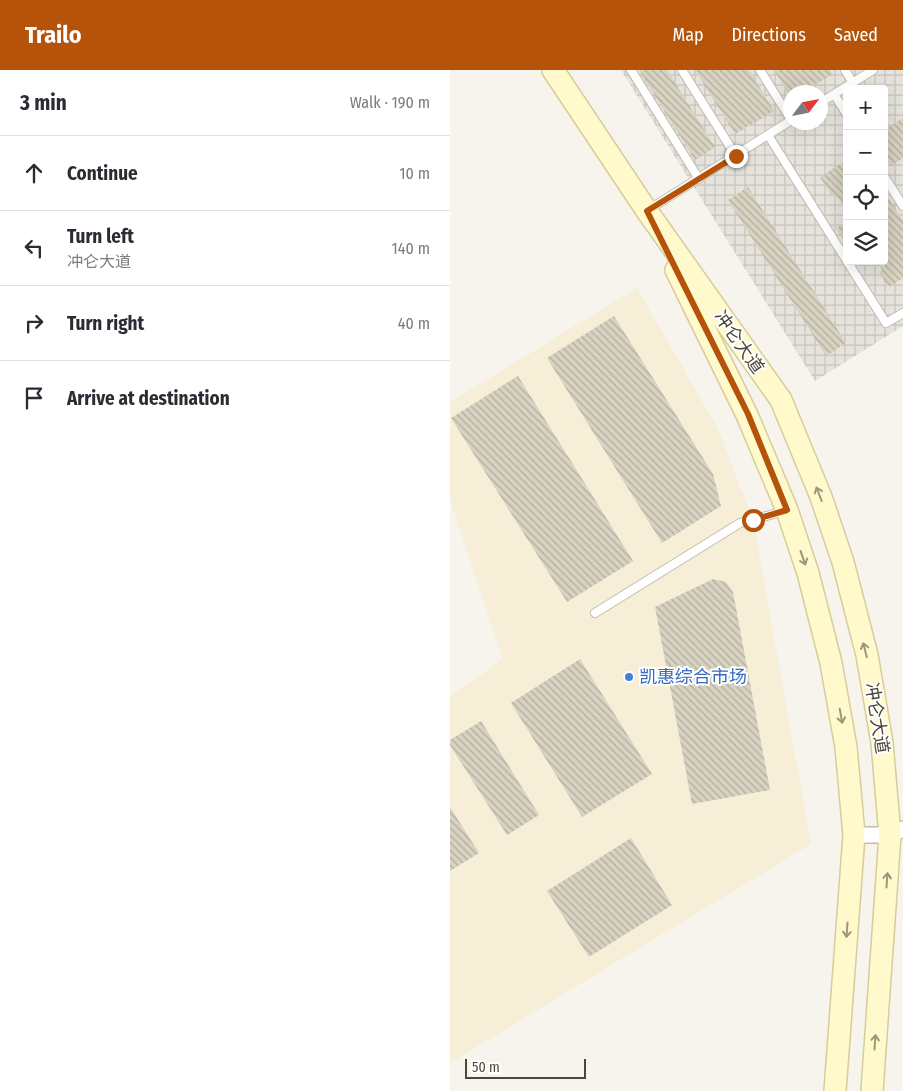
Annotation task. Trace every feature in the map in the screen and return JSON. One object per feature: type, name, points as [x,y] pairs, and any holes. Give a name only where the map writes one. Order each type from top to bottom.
[{"type":"main road","points":[[553,70],[647,211]]},
{"type":"main road","name":"冲仑大道","points":[[647,211],[748,414],[787,510],[808,573],[831,663],[846,748],[854,835],[835,1091]]},
{"type":"main road","name":"冲仑大道","points":[[647,211],[781,400],[821,497],[843,562],[867,656],[896,832],[872,1091]]},
{"type":"street","points":[[854,835],[896,832]]},
{"type":"lane","points":[[631,70],[699,179]]},
{"type":"lane","points":[[682,70],[736,156]]},
{"type":"lane","points":[[760,70],[783,108]]},
{"type":"lane","points":[[845,70],[853,82]]},
{"type":"lane","points":[[828,98],[873,70]]},
{"type":"lane","points":[[834,94],[843,109]]},
{"type":"lane","points":[[647,211],[783,125]]},
{"type":"lane","points":[[768,135],[843,255]]},
{"type":"lane","points":[[888,182],[903,206]]},
{"type":"lane","points":[[850,265],[886,323],[903,313]]},
{"type":"lane","points":[[594,613],[740,523],[787,510]]},
{"type":"shaded area","points":[[621,70],[903,70],[903,326],[815,381]]},
{"type":"shaded area","name":"凯惠综合市场","points":[[637,288],[718,429],[753,520],[811,844],[450,1063],[450,696],[503,659],[450,500],[450,402]]},
{"type":"building","points":[[639,70],[667,70],[715,147],[695,160]]},
{"type":"building","points":[[695,70],[749,70],[774,111],[735,134]]},
{"type":"building","points":[[774,70],[830,70],[833,74],[815,85],[783,85]]},
{"type":"building","points":[[903,118],[903,158],[891,166],[888,161],[888,127]]},
{"type":"building","points":[[843,163],[843,206],[835,194],[832,196],[820,177]]},
{"type":"building","points":[[748,187],[846,343],[826,356],[728,200]]},
{"type":"building","points":[[888,197],[903,221],[903,278],[889,287],[879,272],[882,270],[879,265],[888,265]]},
{"type":"building","points":[[843,224],[843,239],[836,228]]},
{"type":"building","points":[[614,316],[713,474],[721,506],[662,543],[547,358]]},
{"type":"building","points":[[518,376],[633,561],[567,602],[451,418]]},
{"type":"building","points":[[713,579],[726,582],[733,592],[770,790],[692,804],[655,607]]},
{"type":"building","points":[[580,659],[652,774],[582,817],[511,703]]},
{"type":"building","points":[[481,721],[539,815],[507,835],[450,745],[450,740]]},
{"type":"building","points":[[450,807],[479,853],[450,871]]},
{"type":"building","points":[[631,838],[672,905],[589,957],[547,891]]},
{"type":"place","name":"凯惠综合市场","points":[[629,677]]},
{"type":"route","points":[[736,156],[647,211],[748,414],[787,510],[753,520]]}]
